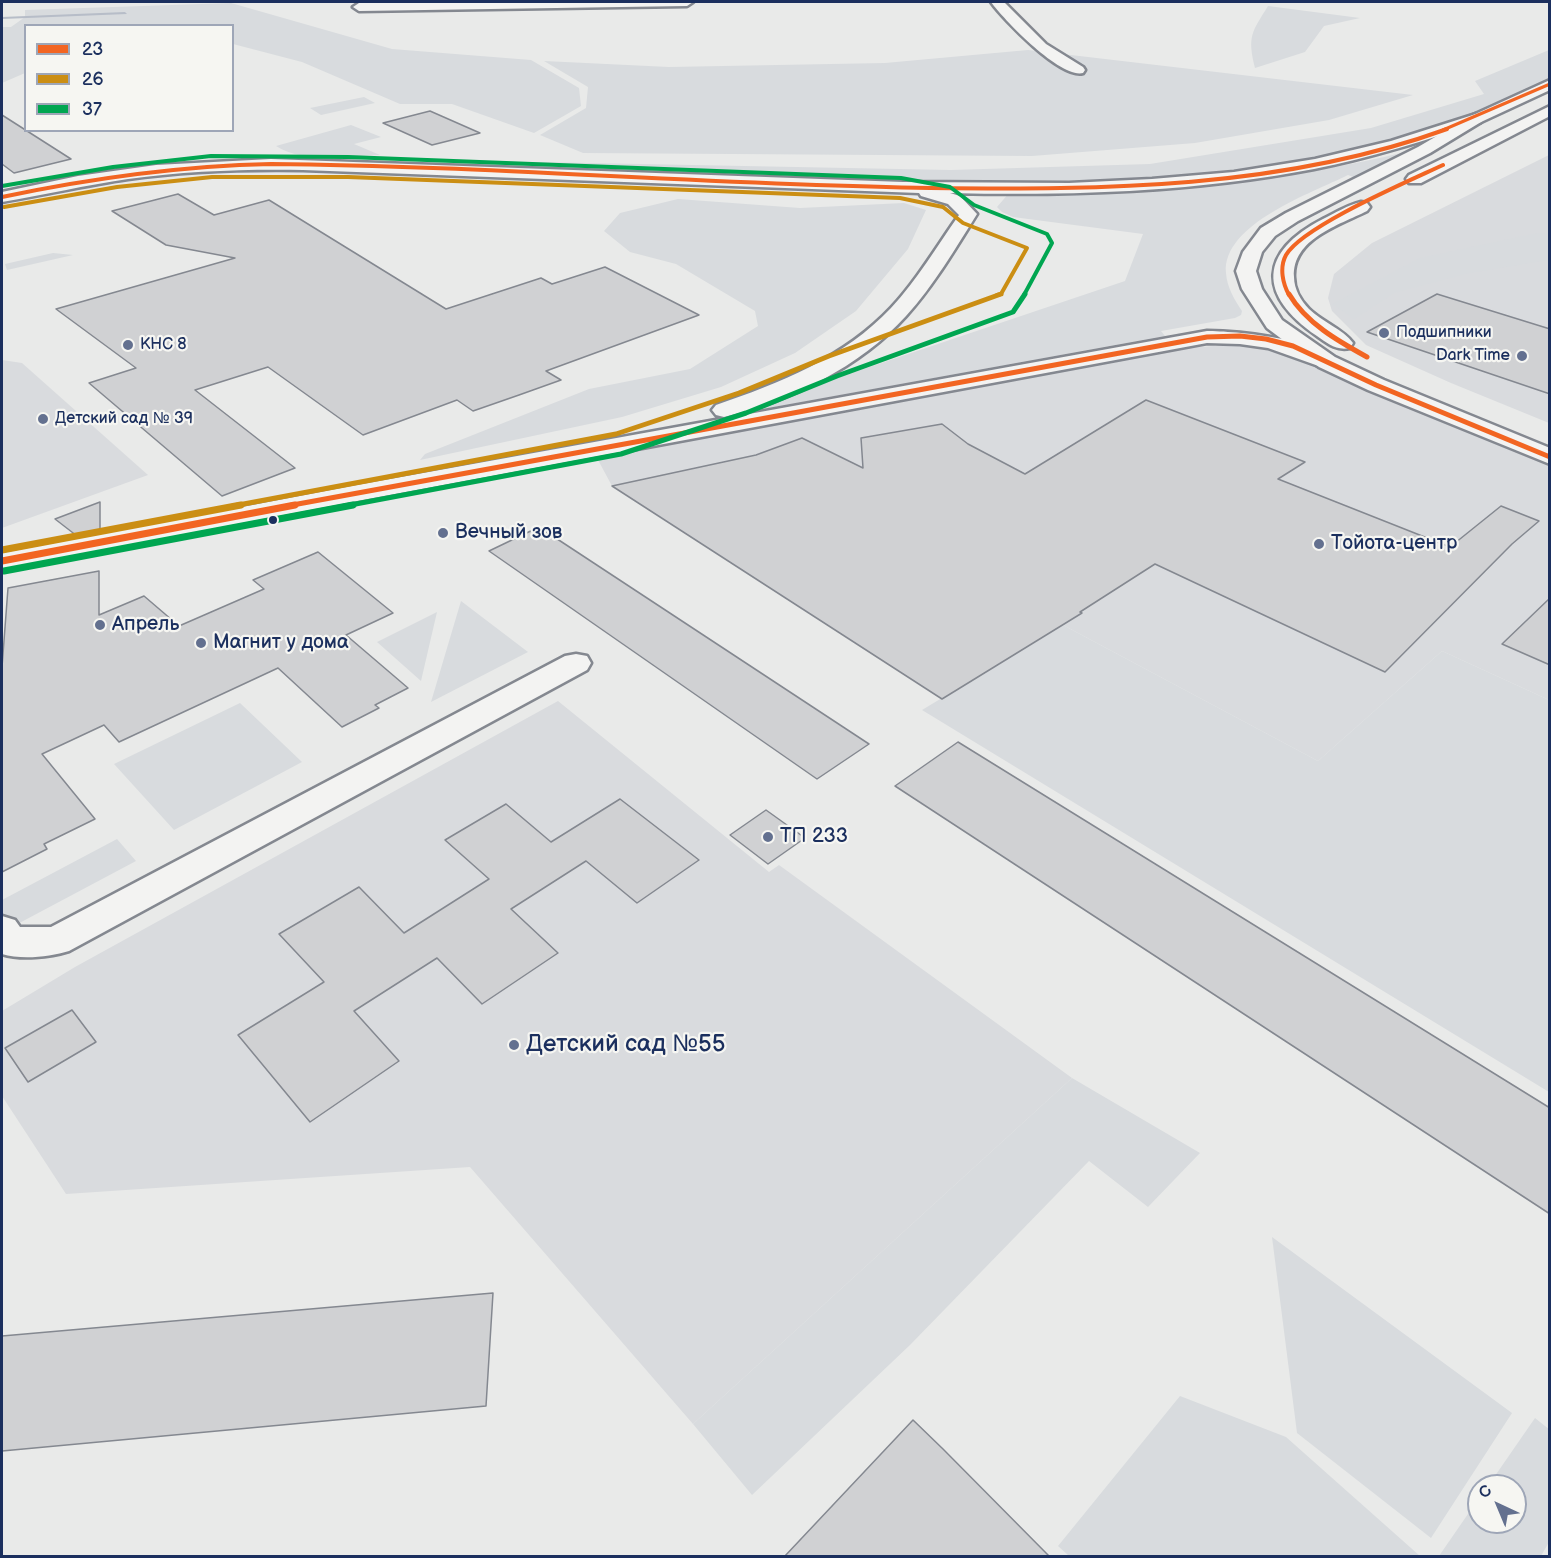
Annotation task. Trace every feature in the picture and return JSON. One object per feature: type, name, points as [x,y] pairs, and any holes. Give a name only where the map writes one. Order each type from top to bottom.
[{"type":"main road","points":[[359,7],[687,2]]},
{"type":"main road","points":[[998,2],[1041,47],[1078,70]]},
{"type":"main road","points":[[1328,362],[1275,324],[1252,290],[1246,271],[1253,252],[1268,232],[1292,217],[1424,150],[1476,119],[1550,84]]},
{"type":"main road","points":[[1385,366],[1328,334],[1309,321],[1294,305],[1287,292],[1283,273],[1286,256],[1302,239],[1323,227],[1550,110]]},
{"type":"main road","points":[[2,197],[115,177],[211,166],[348,166],[901,188],[1094,188],[1229,178],[1358,156],[1403,145],[1476,119]]},
{"type":"main road","points":[[619,444],[743,404],[833,366],[889,322],[934,265],[968,214],[954,200],[945,196],[901,188]]},
{"type":"main road","points":[[2,561],[619,444],[1207,337],[1240,336],[1266,339],[1293,346],[1407,399],[1550,457]]},
{"type":"main road","points":[[1435,388],[1550,434]]},
{"type":"main road","points":[[2,930],[10,942],[56,941],[576,663]]},
{"type":"shaded area","points":[[231,3],[392,49],[531,60],[579,88],[581,106],[534,133],[452,104],[400,104],[302,62],[234,44],[234,24],[24,24],[24,73],[2,83],[2,27],[11,27],[25,17],[25,10]]},
{"type":"shaded area","points":[[1268,6],[1360,18],[1324,26],[1305,52],[1255,68],[1251,48],[1252,35]]},
{"type":"shaded area","points":[[1028,50],[1413,95],[1329,120],[1195,143],[1032,156],[583,153],[540,135],[586,108],[588,87],[544,61],[669,67],[885,63]]},
{"type":"shaded area","points":[[1549,50],[1549,79],[1477,114],[1421,137],[1328,160],[1253,172],[1177,180],[1024,186],[947,185],[379,164],[537,162],[951,170],[1150,164],[1371,128],[1484,94],[1475,81]]},
{"type":"shaded area","points":[[364,97],[375,103],[321,115],[310,108]]},
{"type":"shaded area","points":[[351,125],[381,137],[354,144],[380,155],[313,157],[287,152],[276,146]]},
{"type":"shaded area","points":[[1409,151],[1356,178],[1348,175],[1293,201],[1253,225],[1238,240],[1229,255],[1226,273],[1228,283],[1242,311],[1241,315],[1235,318],[1161,331],[1165,336],[758,410],[825,382],[1125,281],[1143,234],[1013,217],[997,207],[1009,193],[1110,191],[1260,179]]},
{"type":"shaded area","points":[[1549,155],[1549,423],[1366,345],[1332,311],[1328,298],[1334,274],[1372,243]]},
{"type":"shaded area","points":[[678,199],[800,208],[904,203],[926,210],[908,249],[856,311],[795,353],[721,387],[622,417],[420,460],[425,454],[589,389],[690,369],[758,326],[755,311],[676,264],[630,252],[604,231],[620,213]]},
{"type":"shaded area","points":[[1537,233],[1549,234],[1549,260],[1470,273],[1394,293],[1354,319],[1332,304],[1420,258]]},
{"type":"shaded area","points":[[53,253],[73,255],[7,270],[5,264]]},
{"type":"shaded area","points":[[1240,344],[1290,354],[1549,465],[1549,700],[1442,651],[1318,761],[1063,625],[942,699],[612,486],[597,458],[1187,348]]},
{"type":"shaded area","name":"Детский сад № 39","points":[[2,360],[22,363],[148,475],[2,528]]},
{"type":"shaded area","points":[[461,601],[528,652],[431,702]]},
{"type":"shaded area","points":[[437,612],[421,681],[377,642]]},
{"type":"shaded area","points":[[1063,625],[1318,761],[1442,651],[1549,700],[1549,1092],[922,710]]},
{"type":"shaded area","name":"Детский сад №55","points":[[558,701],[769,872],[779,865],[1072,1078],[693,1424],[470,1167],[66,1194],[2,1096],[2,1011],[75,967]]},
{"type":"shaded area","points":[[240,703],[302,762],[174,830],[114,764]]},
{"type":"shaded area","points":[[117,839],[136,861],[10,928],[2,917],[2,900]]},
{"type":"shaded area","points":[[1072,1078],[1200,1153],[1148,1207],[1089,1161],[910,1345],[752,1495],[693,1424]]},
{"type":"shaded area","points":[[1272,1237],[1512,1413],[1472,1474],[1467,1474],[1467,1482],[1431,1538],[1297,1433]]},
{"type":"shaded area","points":[[1180,1396],[1286,1437],[1420,1556],[1069,1556],[1058,1546]]},
{"type":"shaded area","points":[[1535,1418],[1550,1430],[1549,1542],[1541,1556],[1439,1556],[1467,1515],[1467,1534],[1527,1534],[1527,1474],[1496,1474]]},
{"type":"building","points":[[430,111],[480,133],[432,145],[383,123]]},
{"type":"building","points":[[2,115],[24,129],[24,132],[29,132],[71,159],[14,173],[2,164]]},
{"type":"building","points":[[178,194],[214,215],[269,200],[446,309],[541,278],[552,284],[605,267],[699,315],[546,371],[561,380],[473,411],[457,400],[363,435],[268,367],[195,390],[295,468],[222,496],[89,383],[136,368],[56,309],[235,258],[166,245],[112,211]]},
{"type":"building","points":[[1437,294],[1550,329],[1550,394],[1367,332]]},
{"type":"building","points":[[1146,400],[1305,462],[1278,479],[1450,547],[1501,506],[1539,521],[1512,544],[1385,672],[1155,564],[1080,612],[1082,613],[942,699],[612,486],[756,455],[802,438],[863,468],[861,438],[942,424],[968,444],[1025,474]]},
{"type":"building","points":[[100,502],[100,532],[77,536],[55,519]]},
{"type":"building","points":[[539,527],[869,744],[817,779],[489,551]]},
{"type":"building","points":[[318,552],[393,613],[346,635],[408,688],[375,705],[379,708],[342,727],[278,668],[119,742],[104,725],[42,754],[95,819],[44,844],[47,849],[2,872],[2,667],[8,588],[99,571],[99,615],[144,596],[179,626],[264,589],[253,580]]},
{"type":"building","points":[[1550,598],[1550,665],[1502,644]]},
{"type":"building","points":[[958,742],[1550,1108],[1550,1214],[895,786]]},
{"type":"building","points":[[620,799],[699,860],[637,903],[586,861],[511,909],[558,953],[482,1004],[437,958],[354,1011],[399,1061],[310,1122],[238,1035],[324,982],[279,934],[359,887],[404,933],[489,879],[445,840],[506,804],[551,842]]},
{"type":"building","name":"ТП 233","points":[[766,810],[805,838],[768,864],[730,835]]},
{"type":"building","points":[[72,1010],[96,1042],[28,1082],[5,1048]]},
{"type":"building","points":[[493,1293],[486,1406],[2,1451],[2,1336]]},
{"type":"building","points":[[913,1420],[943,1449],[1050,1557],[784,1557]]},
{"type":"waterway","points":[[2,18],[125,13]]},
{"type":"transit line","name":"23","points":[[2,197],[142,172],[188,167],[271,164],[828,186],[1057,187],[1187,182],[1316,165],[1383,150],[1456,125],[1550,84]]},
{"type":"transit line","name":"37","points":[[2,186],[113,167],[211,156],[348,157],[901,178],[950,187],[974,205],[1047,234],[1052,243],[1013,312],[837,376],[746,413],[621,454],[4,571]]},
{"type":"transit line","name":"23","points":[[1367,357],[1322,330],[1294,303],[1285,288],[1282,272],[1286,256],[1295,245],[1333,219],[1443,165]]},
{"type":"transit line","name":"26","points":[[2,550],[616,434],[739,393],[829,356],[1001,294],[1027,248],[963,223],[943,207],[900,198],[348,177],[212,177],[117,187],[4,207]]},
{"type":"transit line","name":"23","points":[[2,561],[357,493],[1207,337],[1240,336],[1266,339],[1293,346],[1376,385],[1550,457]]},
{"type":"place","name":"Подшипники","points":[[1384,333]]},
{"type":"place","name":"КНС 8","points":[[128,345]]},
{"type":"place","name":"Dark Time","points":[[1522,356]]},
{"type":"place","name":"Детский сад № 39","points":[[43,419]]},
{"type":"place","name":"Вечный зов","points":[[443,533]]},
{"type":"place","name":"Тойота-центр","points":[[1319,544]]},
{"type":"place","name":"Апрель","points":[[100,625]]},
{"type":"place","name":"Магнит у дома","points":[[201,643]]},
{"type":"place","name":"ТП 233","points":[[768,837]]},
{"type":"place","name":"Детский сад №55","points":[[514,1045]]}]
